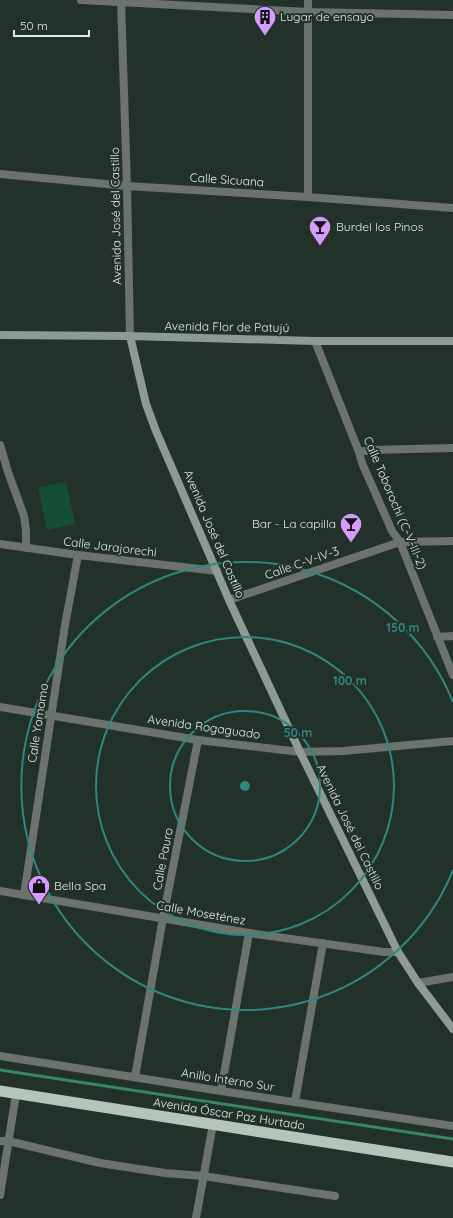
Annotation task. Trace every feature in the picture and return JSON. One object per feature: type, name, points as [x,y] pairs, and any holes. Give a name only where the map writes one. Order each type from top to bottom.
[{"type":"highway","name":"Avenida Óscar Paz Hurtado","points":[[0,1092],[453,1162]]},
{"type":"main road","name":"Avenida Flor de Patujú","points":[[0,335],[130,336],[315,341],[453,341]]},
{"type":"main road","name":"Avenida José del Castillo","points":[[130,336],[146,404],[156,431],[229,600],[300,752],[398,952],[418,983],[453,1029]]},
{"type":"street","points":[[81,0],[308,12],[453,15]]},
{"type":"street","points":[[308,0],[308,197]]},
{"type":"street","name":"Avenida José del Castillo","points":[[121,1],[130,336]]},
{"type":"street","name":"Calle Sicuana","points":[[0,174],[127,186],[308,197],[453,208]]},
{"type":"street","name":"Calle Toborochi (C-V-III-2)","points":[[315,341],[362,463],[392,530],[400,542],[453,675]]},
{"type":"street","points":[[0,445],[24,516],[26,548]]},
{"type":"street","points":[[359,452],[371,450],[453,448]]},
{"type":"street","name":"Calle C-V-IV-3","points":[[229,600],[400,542],[453,541]]},
{"type":"street","name":"Calle Jarajorechi","points":[[0,544],[78,555],[217,571]]},
{"type":"street","name":"Calle Yomomo","points":[[24,895],[65,625],[78,555]]},
{"type":"street","points":[[437,637],[453,636]]},
{"type":"street","name":"Avenida Rogaguado","points":[[0,706],[198,740],[300,752],[343,751],[453,741]]},
{"type":"street","name":"Calle Pauro","points":[[135,1077],[163,918],[198,740]]},
{"type":"street","name":"Calle Moseténez","points":[[0,891],[249,933],[384,952],[398,952]]},
{"type":"street","points":[[221,1091],[249,933]]},
{"type":"street","points":[[295,1102],[323,943]]},
{"type":"street","points":[[418,983],[453,977]]},
{"type":"street","name":"Anillo Interno Sur","points":[[0,1056],[453,1126]]},
{"type":"street","points":[[0,1195],[4,1141],[16,1094]]},
{"type":"street","points":[[196,1218],[213,1124]]},
{"type":"street","points":[[4,1141],[100,1163],[165,1173],[203,1176],[335,1196]]},
{"type":"green space","points":[[66,482],[75,524],[47,530],[38,487]]},
{"type":"waterway","points":[[0,1070],[453,1139]]},
{"type":"place","name":"Lugar de ensayo","points":[[265,36]]},
{"type":"place","name":"Burdel los Pinos","points":[[320,246]]},
{"type":"place","name":"Bar - La capilla","points":[[351,544]]},
{"type":"place","name":"Bella Spa","points":[[39,906]]}]
